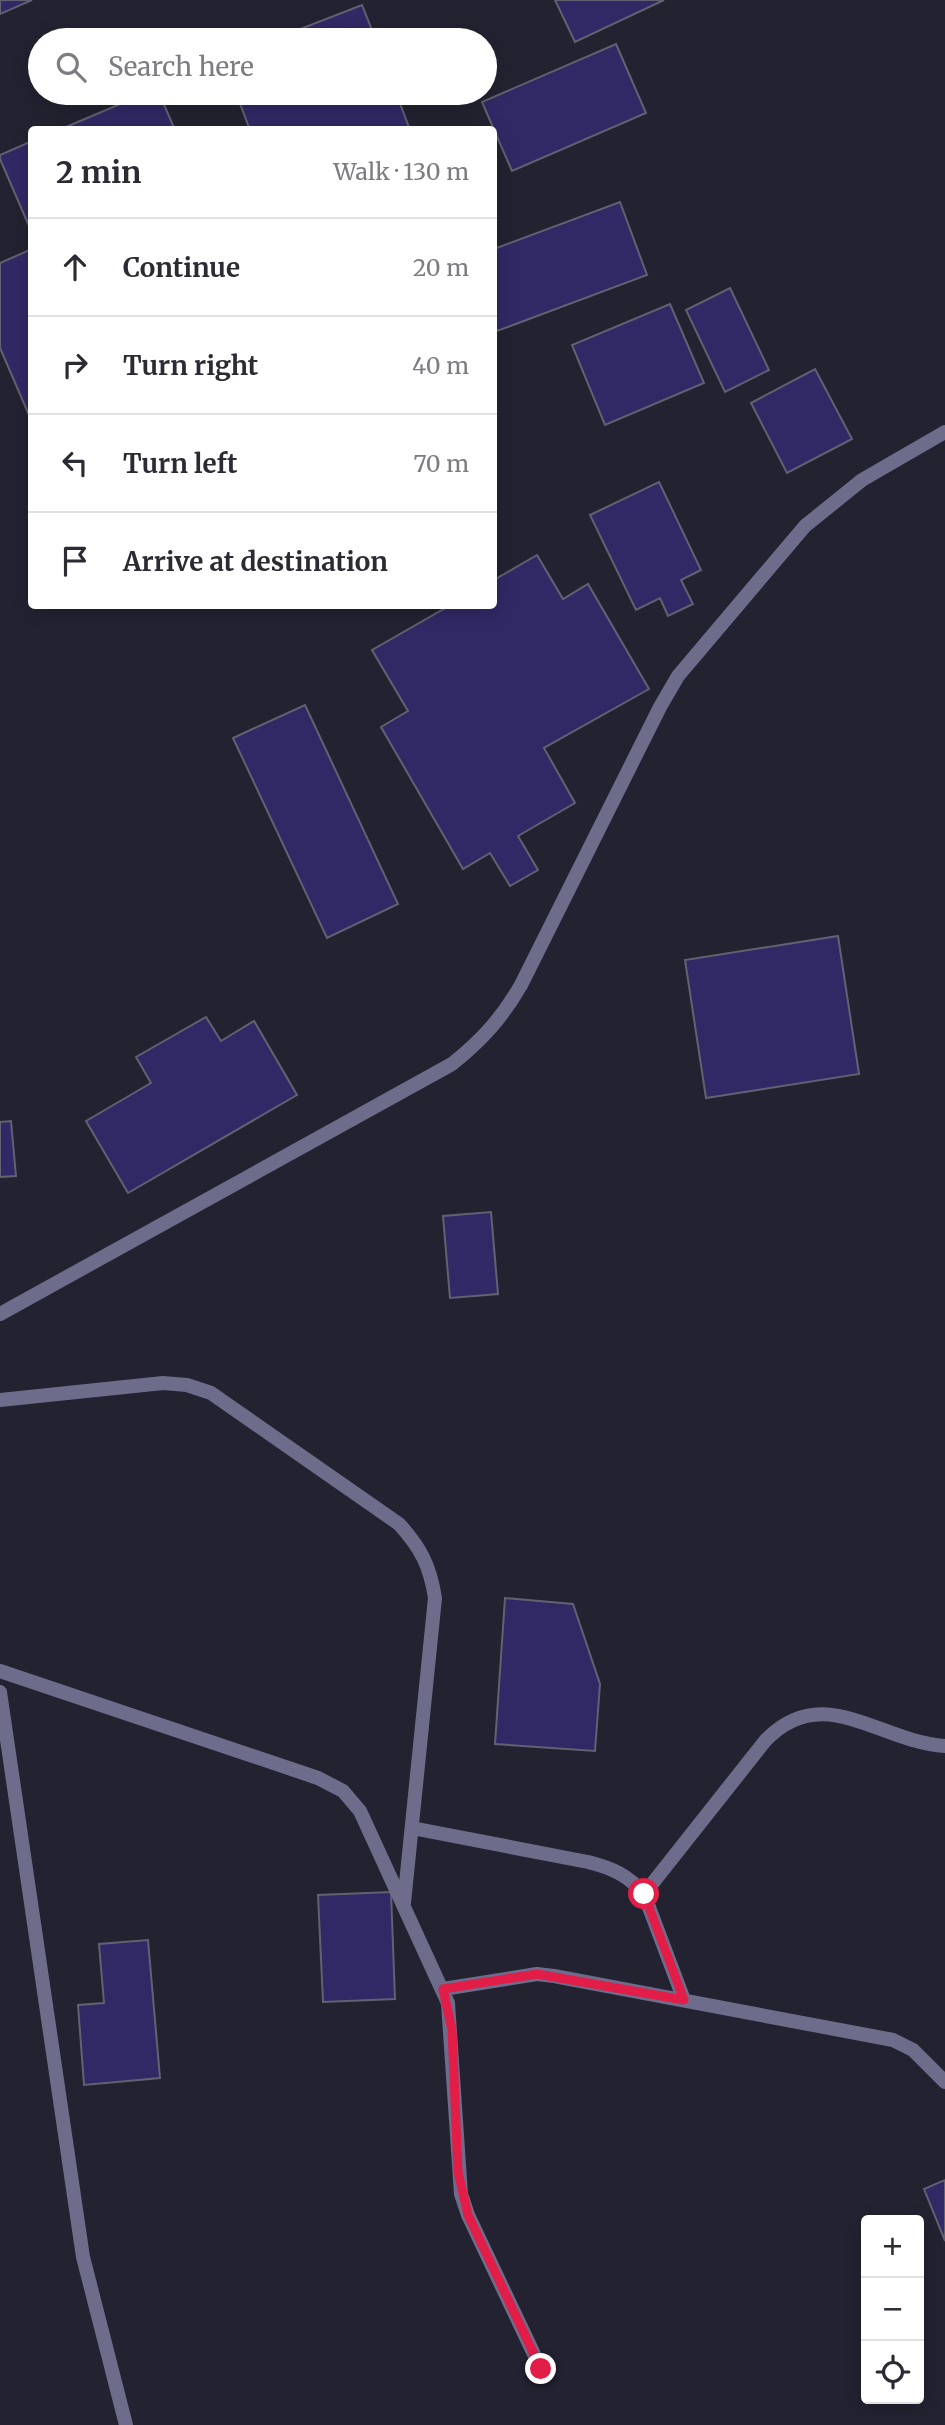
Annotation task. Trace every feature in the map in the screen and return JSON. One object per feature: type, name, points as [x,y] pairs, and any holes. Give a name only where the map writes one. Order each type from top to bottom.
[{"type":"street","points":[[0,1314],[452,1063],[480,1042],[503,1016],[521,985],[678,676],[814,517],[862,480],[945,432]]},
{"type":"street","points":[[0,1400],[163,1383],[187,1385],[211,1393],[399,1524],[419,1546],[430,1568],[435,1598],[404,1904]]},
{"type":"street","points":[[0,1671],[318,1778],[343,1791],[360,1811],[443,1989],[452,2030],[461,2194],[468,2215],[541,2369]]},
{"type":"street","points":[[0,1692],[83,2257],[126,2425]]},
{"type":"street","points":[[644,1894],[765,1741],[780,1726],[799,1716],[829,1714],[945,1746]]},
{"type":"street","points":[[412,1828],[612,1868],[632,1880],[644,1894],[684,2000]]},
{"type":"street","points":[[443,1989],[537,1974],[684,2000],[893,2040],[913,2050],[945,2082]]},
{"type":"building","points":[[0,0],[32,0],[0,14]]},
{"type":"building","points":[[555,0],[664,0],[575,42]]},
{"type":"building","points":[[362,5],[371,28],[303,28]]},
{"type":"building","points":[[616,44],[646,113],[512,171],[497,136],[497,126],[492,126],[483,105],[497,105],[497,96]]},
{"type":"building","points":[[118,105],[164,105],[173,126],[68,126]]},
{"type":"building","points":[[241,105],[401,105],[408,126],[248,126]]},
{"type":"building","points":[[28,143],[28,224],[0,159],[0,155]]},
{"type":"building","points":[[620,202],[647,275],[497,331],[497,248]]},
{"type":"building","points":[[28,251],[28,413],[0,348],[0,263]]},
{"type":"building","points":[[730,288],[769,370],[725,392],[686,310]]},
{"type":"building","points":[[670,304],[704,383],[605,425],[572,345]]},
{"type":"building","points":[[815,369],[852,439],[787,473],[751,403]]},
{"type":"building","points":[[659,482],[701,570],[681,580],[693,604],[668,616],[660,598],[636,610],[590,515]]},
{"type":"building","points":[[537,555],[563,599],[588,584],[649,689],[544,748],[575,803],[518,836],[538,870],[510,886],[490,853],[463,869],[381,727],[408,711],[372,650],[444,609],[497,609],[497,578]]},
{"type":"building","points":[[305,705],[398,904],[327,938],[233,738]]},
{"type":"building","points":[[838,936],[859,1074],[706,1098],[685,960]]},
{"type":"building","points":[[206,1017],[221,1041],[254,1021],[297,1095],[128,1193],[86,1121],[151,1083],[136,1057]]},
{"type":"building","points":[[11,1121],[16,1176],[0,1177],[0,1122]]},
{"type":"building","points":[[491,1212],[498,1294],[450,1298],[443,1216]]},
{"type":"building","points":[[505,1598],[573,1604],[600,1684],[595,1751],[495,1744]]},
{"type":"building","points":[[391,1892],[395,1999],[323,2002],[318,1895]]},
{"type":"building","points":[[148,1940],[160,2078],[84,2085],[78,2005],[104,2003],[99,1944]]},
{"type":"building","points":[[945,2180],[945,2241],[924,2189]]},
{"type":"route","points":[[541,2369],[468,2215],[461,2194],[452,2030],[443,1989],[537,1974],[684,2000],[644,1894]]}]
